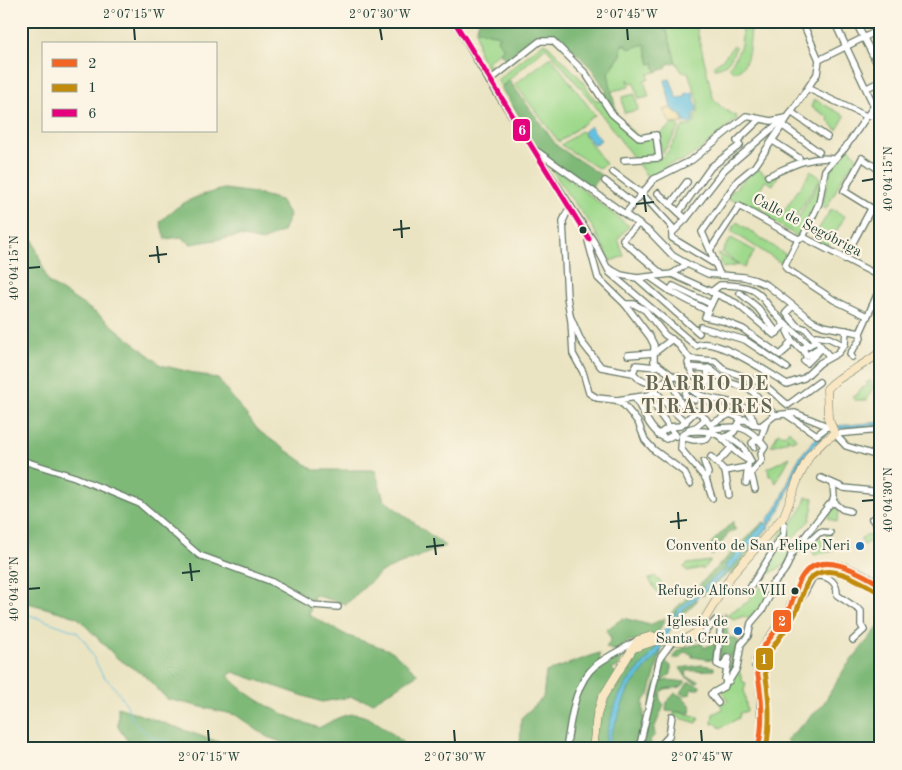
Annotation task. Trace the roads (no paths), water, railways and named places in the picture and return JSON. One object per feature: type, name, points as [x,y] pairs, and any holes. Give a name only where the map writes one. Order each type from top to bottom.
[{"type":"street","points":[[454,21],[489,81],[595,244],[610,273],[696,346],[710,343],[766,370],[787,384],[804,378],[820,363],[838,354],[846,330]]},
{"type":"street","points":[[462,33],[463,21]]},
{"type":"street","points":[[672,234],[724,170],[783,121],[808,89],[816,74],[819,60],[802,21]]},
{"type":"street","points":[[808,89],[866,116],[881,115],[834,21]]},
{"type":"street","points":[[855,21],[881,71]]},
{"type":"street","points":[[879,21],[881,25]]},
{"type":"street","points":[[819,60],[881,29]]},
{"type":"street","points":[[489,81],[540,41],[553,41],[586,74],[612,114],[640,138],[656,135],[659,144],[659,158],[624,160]]},
{"type":"street","points":[[867,88],[881,81]]},
{"type":"street","points":[[867,316],[834,300],[787,269],[785,264],[819,203],[825,170],[845,148],[872,110],[873,102]]},
{"type":"street","points":[[791,112],[827,137]]},
{"type":"street","points":[[625,214],[641,193],[659,176],[692,160],[746,116],[759,120],[783,121],[819,152]]},
{"type":"street","points":[[679,212],[711,167],[740,145],[736,141],[759,120]]},
{"type":"street","points":[[720,275],[702,232],[738,180],[755,166],[774,141],[783,121]]},
{"type":"street","points":[[774,141],[799,158]]},
{"type":"street","points":[[531,147],[650,232],[673,256],[687,264],[708,274],[744,276],[756,280],[766,285],[823,326],[860,333]]},
{"type":"street","points":[[768,176],[803,161],[825,157],[833,159]]},
{"type":"street","points":[[881,171],[862,158],[844,191],[881,214]]},
{"type":"street","points":[[613,172],[641,193],[672,227],[672,238],[715,264]]},
{"type":"street","points":[[605,181],[633,203]]},
{"type":"street","points":[[670,204],[687,182]]},
{"type":"street","points":[[658,193],[686,219]]},
{"type":"street","points":[[570,206],[563,221],[567,297],[571,317],[573,354],[583,372],[589,393],[597,398],[616,400],[635,398],[655,391],[673,377]]},
{"type":"street","name":"Calle de Segóbriga","points":[[710,250],[739,206],[881,278]]},
{"type":"street","points":[[844,259],[871,209]]},
{"type":"street","points":[[638,224],[623,239],[624,242],[662,274]]},
{"type":"street","points":[[590,239],[588,241],[598,278],[625,304],[652,340],[653,360],[673,377],[706,398],[744,407],[752,414],[754,425]]},
{"type":"street","points":[[873,273],[881,257]]},
{"type":"street","points":[[672,274],[687,264]]},
{"type":"street","points":[[605,266],[621,275],[637,278],[672,274],[736,303],[752,315],[765,330],[774,335],[788,326]]},
{"type":"street","points":[[650,277],[707,314],[743,329],[780,355],[788,348],[788,344],[792,341]]},
{"type":"street","points":[[637,278],[700,330],[745,340],[787,368]]},
{"type":"street","points":[[707,314],[712,304],[714,293],[720,285],[750,287],[809,345]]},
{"type":"street","points":[[670,291],[673,286],[712,304]]},
{"type":"street","points":[[736,303],[743,286]]},
{"type":"street","points":[[852,357],[850,354],[861,338],[860,333],[881,286]]},
{"type":"street","points":[[740,293],[758,308],[777,333]]},
{"type":"street","points":[[625,304],[637,305],[645,310],[690,359],[715,360],[736,383]]},
{"type":"street","points":[[786,313],[793,306]]},
{"type":"street","points":[[786,313],[798,326],[806,330],[830,358]]},
{"type":"street","points":[[786,313],[787,331],[792,341],[801,349],[829,338],[842,340]]},
{"type":"street","points":[[571,317],[581,342],[601,367],[634,373],[639,379],[662,395],[674,414],[686,422]]},
{"type":"street","points":[[628,355],[654,353],[672,339]]},
{"type":"street","points":[[803,348],[806,356],[818,343]]},
{"type":"street","points":[[804,362],[807,363],[818,343]]},
{"type":"street","points":[[880,354],[837,379],[827,389],[826,403],[831,429],[846,446],[881,457]]},
{"type":"street","points":[[690,359],[689,367],[693,375],[708,383],[708,368]]},
{"type":"street","points":[[634,373],[636,365],[655,367],[658,365]]},
{"type":"street","points":[[689,367],[708,368],[725,381],[736,383],[753,391],[777,414],[796,414],[831,429],[881,430]]},
{"type":"street","points":[[725,370],[762,383],[788,405]]},
{"type":"street","points":[[673,377],[681,404],[696,411],[710,426],[743,447],[749,460],[749,470],[755,489]]},
{"type":"street","points":[[754,447],[752,443],[758,440],[766,424],[819,382]]},
{"type":"street","points":[[687,386],[686,396],[695,400]]},
{"type":"street","points":[[655,391],[669,427],[675,434],[682,439],[708,439]]},
{"type":"street","points":[[635,398],[651,428],[658,435],[666,440],[675,434]]},
{"type":"street","points":[[706,398],[712,406],[754,425],[766,424]]},
{"type":"street","points":[[616,400],[624,405],[632,415],[645,440],[654,450],[684,472],[690,484]]},
{"type":"street","points":[[658,435],[669,427],[680,426],[696,411]]},
{"type":"street","points":[[687,431],[695,431],[710,426],[730,414]]},
{"type":"street","points":[[787,415],[817,435],[831,429]]},
{"type":"street","points":[[726,437],[734,432],[737,426],[744,420]]},
{"type":"street","points":[[746,431],[754,425]]},
{"type":"street","points":[[708,439],[710,426]]},
{"type":"street","points":[[712,498],[706,479],[683,452],[682,439],[687,431],[710,426],[737,426],[766,447],[761,454],[762,460],[756,466],[749,470],[725,472]]},
{"type":"street","points":[[692,637],[703,624],[731,576],[781,520],[790,505],[805,463],[831,429]]},
{"type":"street","points":[[695,431],[708,439]]},
{"type":"street","points":[[726,437],[731,448],[756,466]]},
{"type":"street","points":[[717,464],[731,448]]},
{"type":"street","points":[[711,456],[725,472],[729,496]]},
{"type":"street","points":[[21,460],[79,479],[143,506],[199,555],[270,581],[313,605],[338,607]]},
{"type":"street","points":[[704,462],[708,474],[706,479]]},
{"type":"street","points":[[821,478],[844,488],[881,492]]},
{"type":"street","points":[[833,484],[834,502],[842,509],[850,511]]},
{"type":"street","points":[[819,516],[826,504],[834,502]]},
{"type":"street","points":[[726,681],[729,681],[737,668],[737,658],[740,656],[741,644],[748,636],[751,622],[763,609],[771,593],[770,585],[789,564],[791,555],[826,508],[834,502]]},
{"type":"street","points":[[750,588],[783,535],[784,525],[781,520]]},
{"type":"street","points":[[872,520],[881,530]]},
{"type":"street","points":[[802,542],[810,541],[820,532],[830,533]]},
{"type":"street","points":[[758,749],[761,737],[760,684],[755,666],[756,657],[788,609],[804,573],[827,565],[849,567],[881,585]]},
{"type":"street","points":[[755,666],[795,611],[813,577],[820,574],[827,576],[837,590],[837,595],[860,611],[861,625],[864,630],[854,640]]},
{"type":"street","points":[[566,749],[577,695],[584,679],[595,666],[638,640],[649,636],[657,640],[669,642],[701,637],[716,620],[719,620],[721,624],[717,664],[719,667],[722,667],[726,658],[729,658],[725,671],[725,686],[712,694],[718,703]]},
{"type":"street","points":[[593,749],[598,711],[602,698],[638,640]]},
{"type":"street","points":[[634,648],[657,640]]},
{"type":"street","points":[[638,749],[660,658],[669,642]]},
{"type":"street","points":[[660,746],[669,736],[672,716]]},
{"type":"street","points":[[21,745],[24,749]]},
{"type":"water","points":[[670,79],[677,98],[686,97],[685,94],[693,92],[697,111],[693,114],[693,122],[690,124],[684,122],[682,116],[671,108],[665,80]]},
{"type":"water","points":[[590,126],[601,140],[594,145],[583,132]]},
{"type":"water","points":[[881,422],[881,425],[837,429],[836,426]]},
{"type":"water","points":[[827,429],[828,433],[809,450],[801,461],[782,506],[769,525],[767,520],[779,503],[798,460],[811,443]]},
{"type":"water","points":[[765,522],[769,527],[755,540],[729,571],[725,566]]},
{"type":"water","points":[[723,570],[726,573],[678,614],[666,638],[661,635],[677,611]]},
{"type":"water","points":[[658,643],[663,645],[660,652],[629,688],[611,734],[608,749],[604,749],[615,706],[622,690],[652,654]]},
{"type":"waterway","points":[[21,612],[77,632],[86,643],[103,676],[112,684],[127,705],[132,719],[141,729],[152,737],[192,749]]},
{"type":"place","name":"Convento de San Felipe Neri","points":[[860,546]]},
{"type":"place","name":"Refugio Alfonso VIII","points":[[795,591]]},
{"type":"place","name":"Iglesia de Santa Cruz","points":[[738,631]]},
{"type":"district","name":"BARRIO DE TIRADORES","points":[[707,396]]}]
